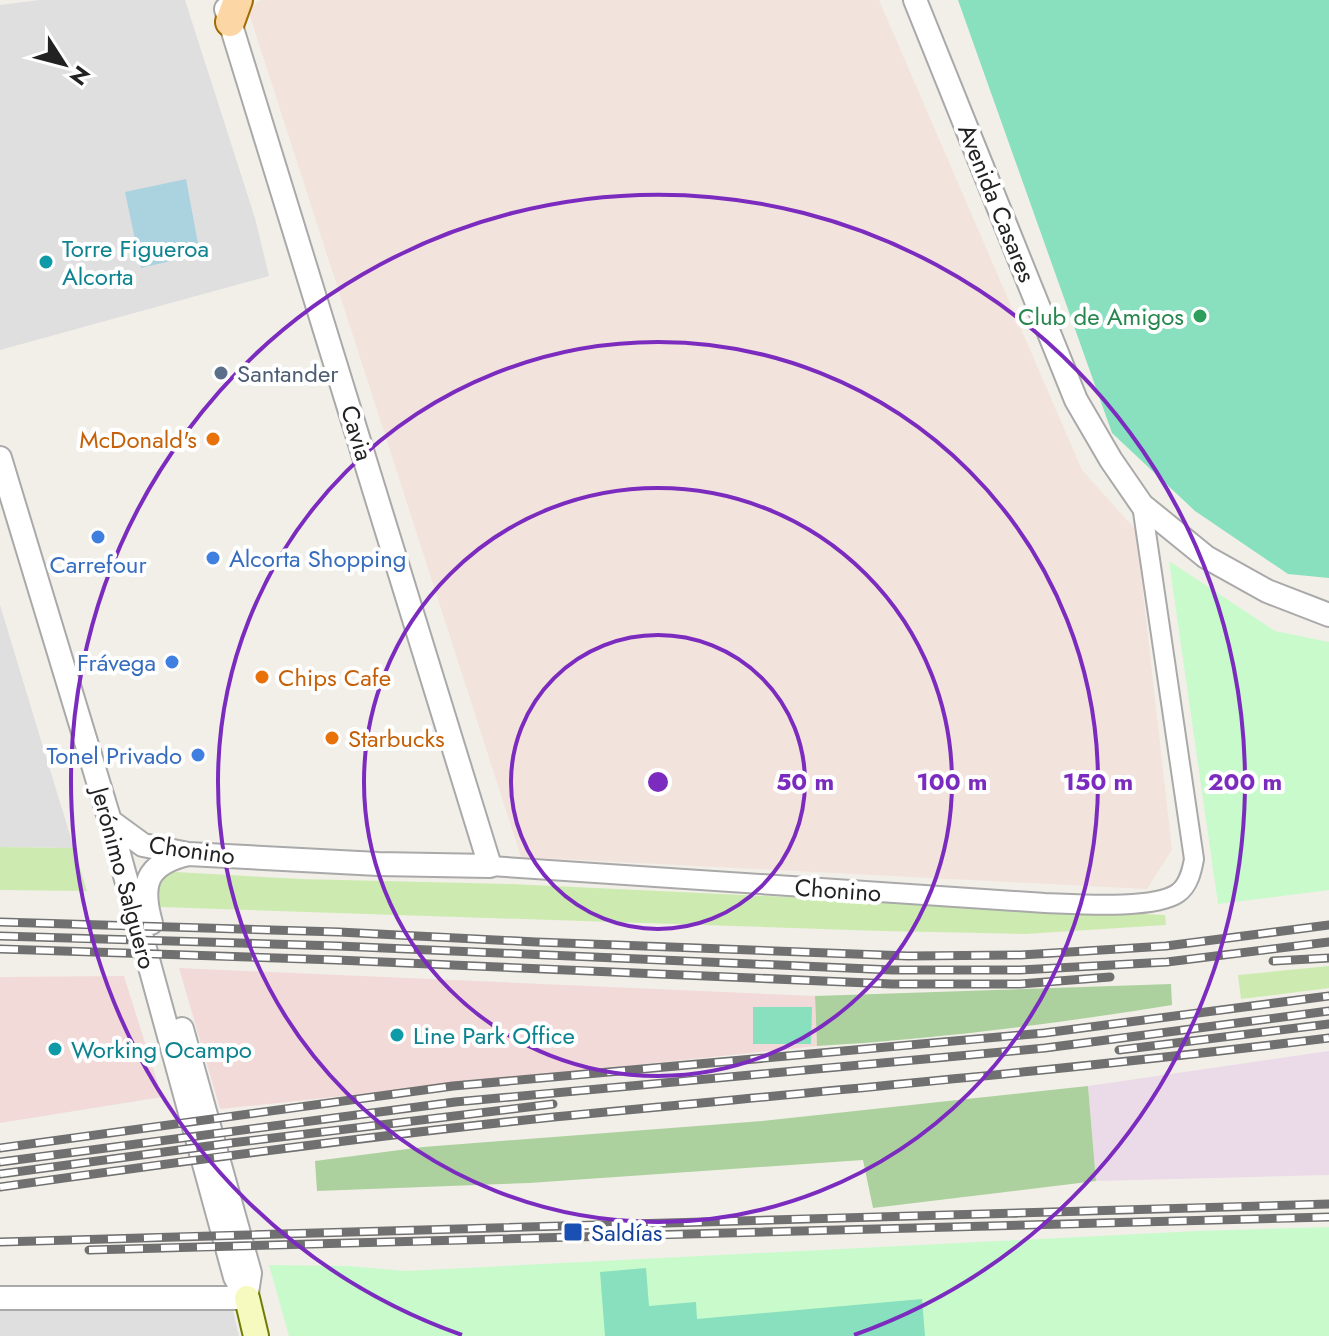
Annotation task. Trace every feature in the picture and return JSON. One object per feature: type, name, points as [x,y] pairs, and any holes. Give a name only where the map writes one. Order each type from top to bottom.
[{"type":"main road","name":"Jerónimo Salguero","points":[[247,1298],[257,1334]]},
{"type":"street","name":"Avenida Casares","points":[[915,0],[1076,400],[1111,460],[1142,505],[1206,557],[1267,591],[1329,615]]},
{"type":"street","name":"Cavia","points":[[231,7],[490,866]]},
{"type":"street","name":"Jerónimo Salguero","points":[[0,458],[110,821],[235,1277],[247,1298]]},
{"type":"street","name":"Chonino","points":[[110,821],[143,845],[188,854],[378,864],[490,866],[1045,903],[1128,904],[1158,900],[1178,893],[1191,876],[1194,859],[1142,505]]},
{"type":"street","name":"Jerónimo Salguero","points":[[188,854],[160,864],[146,885],[144,899],[250,1273],[247,1298]]},
{"type":"street","points":[[0,1298],[247,1298]]},
{"type":"shaded area","points":[[39,0],[185,0],[255,218],[269,276],[0,350],[0,5]]},
{"type":"shaded area","points":[[879,0],[1082,470],[1136,530],[1172,850],[1147,889],[521,857],[249,13],[258,1]]},
{"type":"shaded area","points":[[0,605],[40,737],[74,848],[0,847]]},
{"type":"shaded area","points":[[179,968],[815,996],[817,1046],[220,1109]]},
{"type":"shaded area","points":[[124,976],[162,1097],[0,1123],[0,977]]},
{"type":"shaded area","points":[[1329,1051],[1329,1175],[1096,1181],[1088,1086]]},
{"type":"shaded area","points":[[232,1306],[239,1336],[0,1336],[0,1311]]},
{"type":"green space","name":"Club de Amigos","points":[[958,0],[1329,0],[1329,578],[1288,574],[1195,511],[1112,433]]},
{"type":"green space","points":[[1169,561],[1275,631],[1329,642],[1329,890],[1218,904]]},
{"type":"green space","points":[[0,847],[74,848],[87,891],[0,890]]},
{"type":"green space","points":[[175,872],[301,879],[512,884],[1165,915],[1166,925],[1025,934],[160,907],[155,895],[159,880]]},
{"type":"green space","points":[[1329,966],[1329,988],[1241,999],[1238,975]]},
{"type":"green space","points":[[1171,984],[1172,1005],[995,1030],[817,1046],[815,996]]},
{"type":"green space","points":[[753,1007],[812,1007],[811,1044],[753,1044]]},
{"type":"green space","points":[[1088,1086],[1096,1181],[873,1208],[863,1160],[529,1183],[317,1191],[315,1161],[423,1147],[762,1121]]},
{"type":"green space","points":[[1329,1227],[1329,1336],[289,1336],[269,1265],[348,1266],[405,1271]]},
{"type":"green space","points":[[646,1268],[649,1306],[696,1302],[697,1319],[922,1299],[925,1336],[605,1336],[600,1272]]},
{"type":"water","points":[[186,179],[200,254],[141,268],[125,192]]},
{"type":"railway","points":[[0,922],[339,932],[908,956],[1021,955],[1166,946],[1329,925]]},
{"type":"railway","points":[[0,936],[338,946],[893,970],[1020,970],[1167,962],[1329,942]]},
{"type":"railway","points":[[0,949],[892,984],[1020,984],[1110,977]]},
{"type":"railway","points":[[1273,961],[1329,958]]},
{"type":"railway","points":[[0,1148],[453,1086],[1044,1033],[1329,996]]},
{"type":"railway","points":[[0,1162],[455,1102],[1045,1048],[1329,1011]]},
{"type":"railway","points":[[1119,1050],[1329,1024]]},
{"type":"railway","points":[[0,1187],[485,1124],[1329,1038]]},
{"type":"railway","points":[[0,1174],[553,1104]]},
{"type":"railway","points":[[0,1242],[1329,1204]]},
{"type":"railway","points":[[89,1250],[1329,1217]]},
{"type":"place","name":"Torre Figueroa Alcorta","points":[[46,262]]},
{"type":"place","name":"Club de Amigos","points":[[1200,316]]},
{"type":"place","name":"Santander","points":[[221,373]]},
{"type":"place","name":"McDonald's","points":[[213,439]]},
{"type":"place","name":"Carrefour","points":[[98,537]]},
{"type":"place","name":"Alcorta Shopping","points":[[213,558]]},
{"type":"place","name":"Frávega","points":[[172,662]]},
{"type":"place","name":"Chips Cafe","points":[[262,677]]},
{"type":"place","name":"Starbucks","points":[[332,738]]},
{"type":"place","name":"Tonel Privado","points":[[198,755]]},
{"type":"place","name":"Line Park Office","points":[[397,1035]]},
{"type":"place","name":"Working Ocampo","points":[[55,1049]]},
{"type":"place","name":"Saldías","points":[[573,1232]]}]
